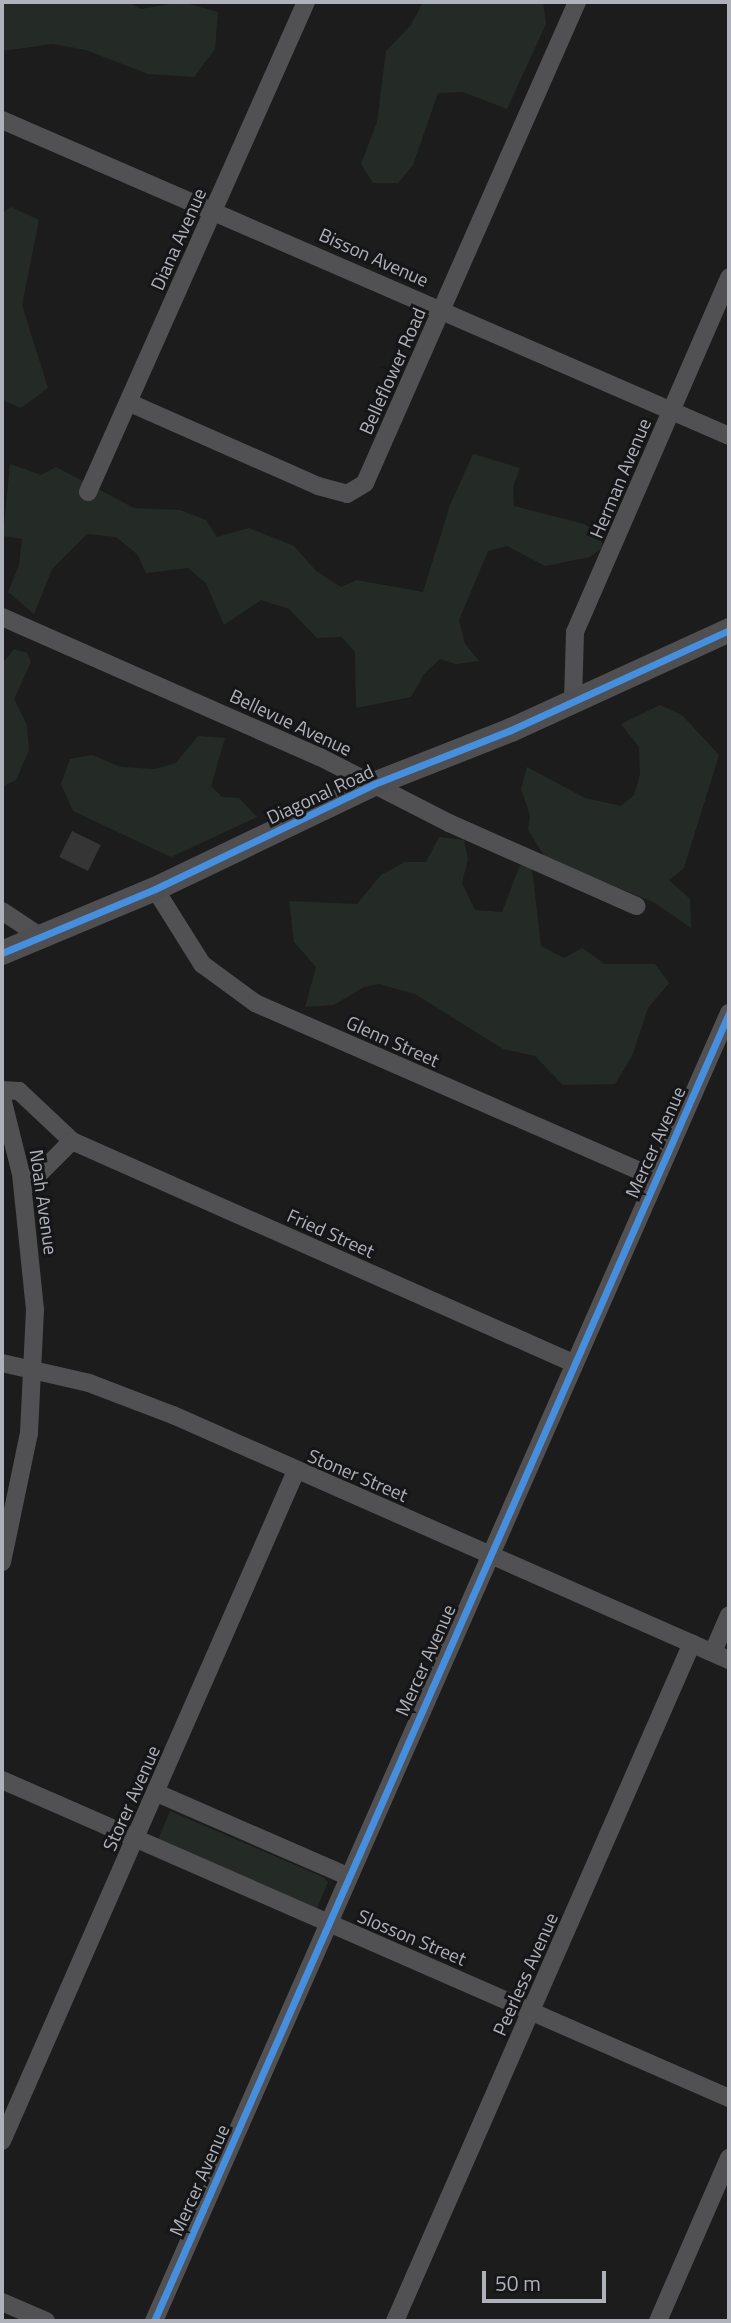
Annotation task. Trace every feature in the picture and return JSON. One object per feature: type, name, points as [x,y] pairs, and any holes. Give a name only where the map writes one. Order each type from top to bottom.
[{"type":"street","name":"Diana Avenue","points":[[88,492],[306,2]]},
{"type":"street","name":"Belleflower Road","points":[[130,402],[318,486],[347,494],[365,483],[577,2]]},
{"type":"street","name":"Bisson Avenue","points":[[2,120],[729,436]]},
{"type":"street","name":"Herman Avenue","points":[[573,700],[575,632],[729,277]]},
{"type":"street","name":"Bellevue Avenue","points":[[2,617],[374,784],[636,906]]},
{"type":"street","name":"Diagonal Road","points":[[2,953],[38,935],[155,889],[374,784],[511,730],[729,630]]},
{"type":"street","name":"Glenn Street","points":[[155,889],[202,964],[255,1003],[656,1178]]},
{"type":"street","points":[[2,911],[38,935]]},
{"type":"street","name":"Mercer Avenue","points":[[154,2321],[488,1554],[729,1013]]},
{"type":"street","name":"Fried Street","points":[[2,1090],[19,1091],[72,1141],[573,1363]]},
{"type":"street","name":"Noah Avenue","points":[[2,1098],[23,1189],[35,1310],[34,1370],[24,1473],[2,1562]]},
{"type":"street","points":[[23,1189],[72,1141]]},
{"type":"street","name":"Stoner Street","points":[[2,1363],[113,1391],[721,1656]]},
{"type":"street","name":"Storer Avenue","points":[[2,2141],[157,1793],[296,1471]]},
{"type":"street","points":[[721,1656],[729,1615]]},
{"type":"street","name":"Peerless Avenue","points":[[396,2321],[692,1643]]},
{"type":"street","name":"Slosson Street","points":[[2,1780],[729,2098]]},
{"type":"street","points":[[157,1793],[347,1876]]},
{"type":"street","points":[[658,2321],[729,2158]]},
{"type":"street","points":[[2,2302],[46,2321]]},
{"type":"shaded area","points":[[2,2],[127,2],[141,9],[182,2],[218,12],[215,49],[194,77],[148,74],[86,50],[53,44],[2,51]]},
{"type":"shaded area","points":[[423,2],[543,2],[546,24],[507,109],[463,92],[438,93],[413,165],[398,183],[373,183],[361,164],[377,122],[386,51],[411,25]]},
{"type":"shaded area","points":[[11,207],[39,220],[22,305],[48,388],[21,408],[2,400],[2,213]]},
{"type":"shaded area","points":[[473,454],[520,468],[513,487],[514,506],[584,524],[602,536],[602,548],[590,557],[545,566],[507,546],[488,551],[459,620],[465,644],[479,661],[456,664],[440,659],[424,674],[411,697],[356,708],[355,652],[342,637],[317,638],[289,609],[261,600],[224,625],[206,583],[188,568],[146,573],[137,554],[116,537],[87,534],[52,569],[34,614],[8,592],[19,565],[22,539],[3,536],[10,464],[41,475],[56,467],[134,508],[180,510],[206,520],[217,537],[249,528],[294,546],[316,571],[341,587],[357,580],[423,592],[450,505]]},
{"type":"shaded area","points":[[14,649],[27,653],[31,662],[14,699],[27,725],[29,750],[16,780],[3,786],[2,664]]},
{"type":"shaded area","points":[[660,705],[682,715],[719,755],[684,868],[669,880],[690,899],[691,928],[655,903],[545,857],[528,830],[530,815],[521,789],[527,767],[585,798],[621,806],[634,795],[640,775],[639,747],[621,724]]},
{"type":"shaded area","points":[[198,736],[225,738],[211,786],[222,797],[239,798],[257,817],[171,857],[73,811],[61,784],[70,759],[92,755],[121,767],[155,769],[176,763]]},
{"type":"shaded area","points":[[439,837],[464,840],[468,859],[462,883],[475,910],[502,912],[520,865],[532,869],[541,946],[564,958],[582,948],[605,964],[655,964],[669,983],[648,1008],[632,1056],[615,1084],[563,1085],[535,1056],[503,1049],[415,994],[379,984],[364,987],[334,1005],[305,1007],[316,967],[294,942],[289,901],[357,904],[381,875],[405,862],[426,862]]},
{"type":"shaded area","points":[[170,1811],[323,1877],[328,1882],[317,1908],[158,1840]]},
{"type":"building","points":[[72,831],[101,845],[88,871],[59,857]]},
{"type":"cycle path","points":[[2,953],[155,889],[374,784],[511,730],[729,630]]},
{"type":"cycle path","points":[[154,2321],[729,1013]]}]
